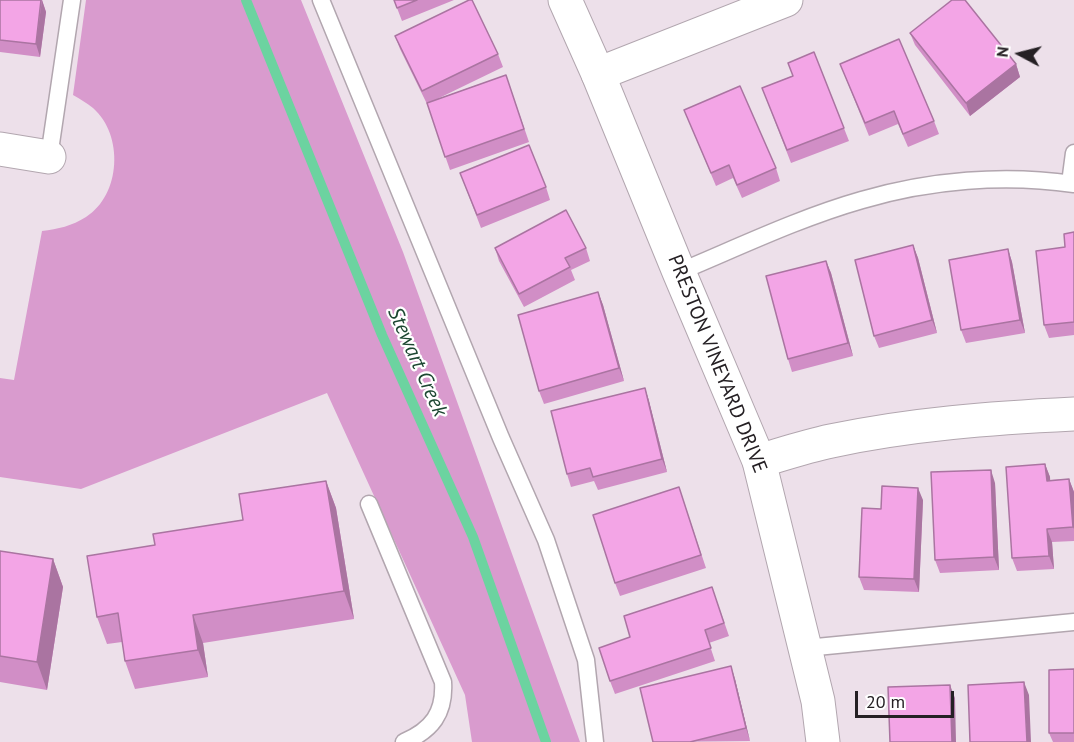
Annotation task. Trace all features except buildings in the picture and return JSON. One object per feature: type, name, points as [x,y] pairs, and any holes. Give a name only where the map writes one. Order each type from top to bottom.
[{"type":"street","name":"PRESTON VINEYARD DRIVE","points":[[565,0],[759,461],[806,648],[818,701],[823,742]]},
{"type":"street","points":[[598,74],[786,0]]},
{"type":"street","points":[[0,149],[49,157]]},
{"type":"street","points":[[759,461],[829,441],[929,424],[1074,414]]},
{"type":"lane","points":[[49,157],[72,0]]},
{"type":"lane","points":[[321,0],[546,540],[585,660],[595,742]]},
{"type":"lane","points":[[679,272],[812,217],[862,199],[964,180],[1013,178],[1072,184],[1074,153]]},
{"type":"lane","points":[[369,504],[443,682],[444,693],[438,715],[430,727],[404,742]]},
{"type":"lane","points":[[806,648],[1074,622]]},
{"type":"shaded area","points":[[86,0],[301,0],[403,252],[580,742],[472,742],[465,695],[327,393],[81,489],[0,477],[0,378],[14,380],[42,231],[65,227],[86,217],[98,207],[112,180],[114,149],[110,133],[93,108],[73,95]]},
{"type":"waterway","name":"Stewart Creek","points":[[246,0],[382,335],[473,537],[546,742]]}]
